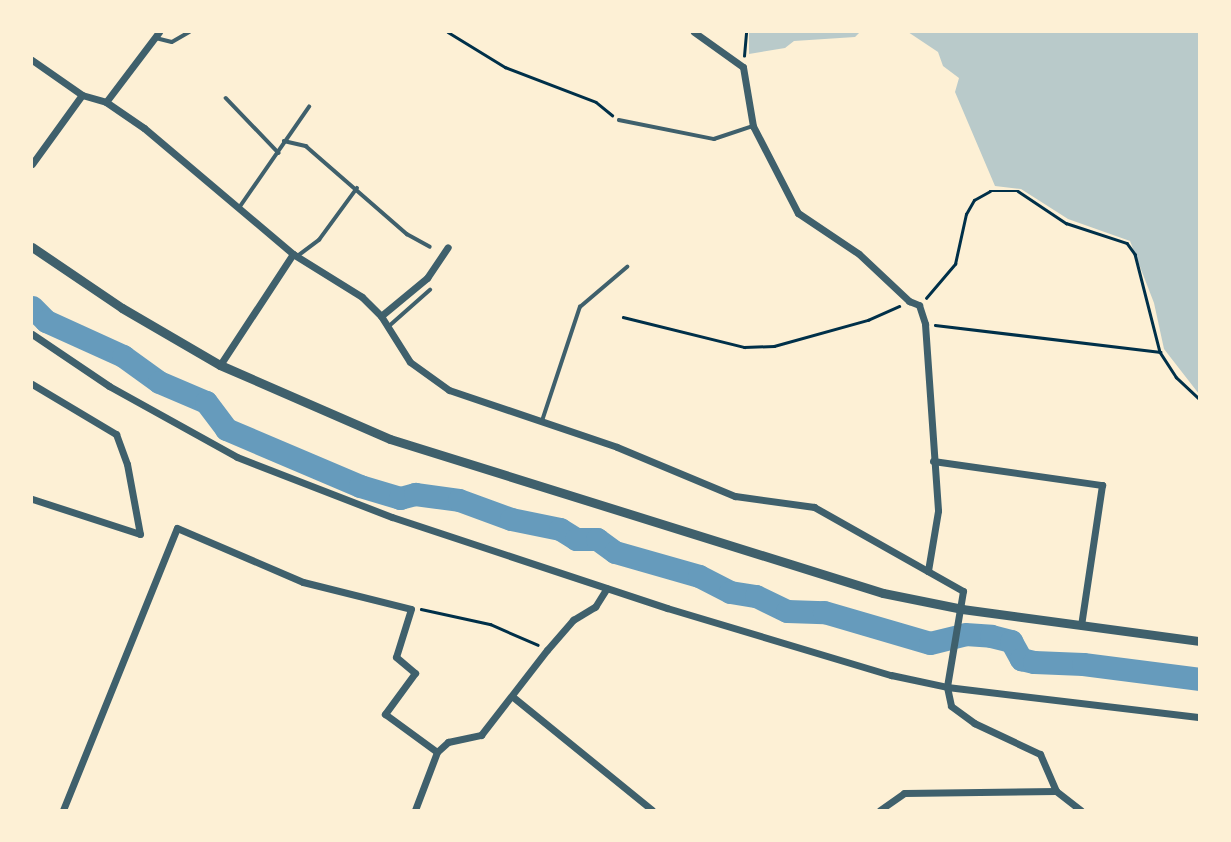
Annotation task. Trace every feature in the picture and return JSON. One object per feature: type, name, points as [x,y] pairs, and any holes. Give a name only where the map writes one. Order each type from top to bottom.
[{"type":"street","points":[[694,32],[743,67],[753,126],[798,213],[859,254],[909,301],[919,305],[925,324],[938,511],[928,571]]},
{"type":"street","points":[[106,102],[156,35]]},
{"type":"street","points":[[32,60],[82,95],[106,102],[144,128],[296,255],[362,297],[381,316],[410,362],[449,390],[542,422],[735,496],[814,507],[962,591],[962,609],[947,687],[951,706],[974,723],[1040,754],[1056,791],[1080,810]]},
{"type":"street","points":[[32,164],[82,95]]},
{"type":"street","points":[[32,247],[122,308],[220,365],[390,439],[783,564],[883,593],[962,609],[1199,641]]},
{"type":"street","points":[[381,316],[427,278],[448,247]]},
{"type":"street","points":[[220,365],[296,255]]},
{"type":"street","points":[[32,334],[108,386],[237,457],[392,517],[754,636],[947,687],[1199,717]]},
{"type":"street","points":[[32,384],[116,434],[127,464],[140,534],[32,499]]},
{"type":"street","points":[[933,461],[1102,485],[1081,625]]},
{"type":"street","points":[[63,810],[177,528],[303,582],[411,610],[396,657],[415,673],[385,714],[437,752]]},
{"type":"street","points":[[415,810],[437,752],[448,742],[481,735],[547,650],[573,620],[595,607],[607,587]]},
{"type":"street","points":[[513,697],[652,810]]},
{"type":"street","points":[[880,810],[904,793],[1056,791]]},
{"type":"lane","points":[[156,35],[172,42],[189,32]]},
{"type":"lane","points":[[226,98],[279,153]]},
{"type":"lane","points":[[239,208],[309,107]]},
{"type":"lane","points":[[619,120],[715,139],[753,126]]},
{"type":"lane","points":[[284,141],[306,146],[407,234],[430,247]]},
{"type":"lane","points":[[296,255],[319,240],[357,188]]},
{"type":"lane","points":[[542,422],[580,307],[627,267]]},
{"type":"lane","points":[[388,327],[430,290]]},
{"type":"path","points":[[448,32],[505,67],[596,102],[619,120]]},
{"type":"path","points":[[743,67],[746,32]]},
{"type":"path","points":[[919,305],[955,264],[966,214],[974,200],[1006,188],[1066,223],[1127,243],[1135,254],[1160,352],[1176,377],[1199,398]]},
{"type":"path","points":[[623,317],[744,347],[774,346],[868,320],[909,301]]},
{"type":"path","points":[[925,324],[1160,352]]},
{"type":"path","points":[[411,610],[490,624],[547,650]]},
{"type":"shaded area","points":[[749,32],[860,32],[855,37],[794,41],[785,48],[749,54]]},
{"type":"shaded area","points":[[908,32],[1199,32],[1199,394],[1164,349],[1154,303],[1130,241],[1068,219],[1021,189],[995,186],[955,92],[959,78],[943,66],[938,52]]},
{"type":"waterway","points":[[32,307],[46,321],[123,356],[159,382],[206,402],[226,429],[360,486],[400,498],[415,494],[459,500],[511,519],[560,529],[576,539],[597,539],[615,552],[699,576],[730,592],[756,596],[787,611],[824,612],[930,643],[965,634],[991,636],[1011,641],[1021,659],[1034,662],[1083,664],[1200,679]]}]
